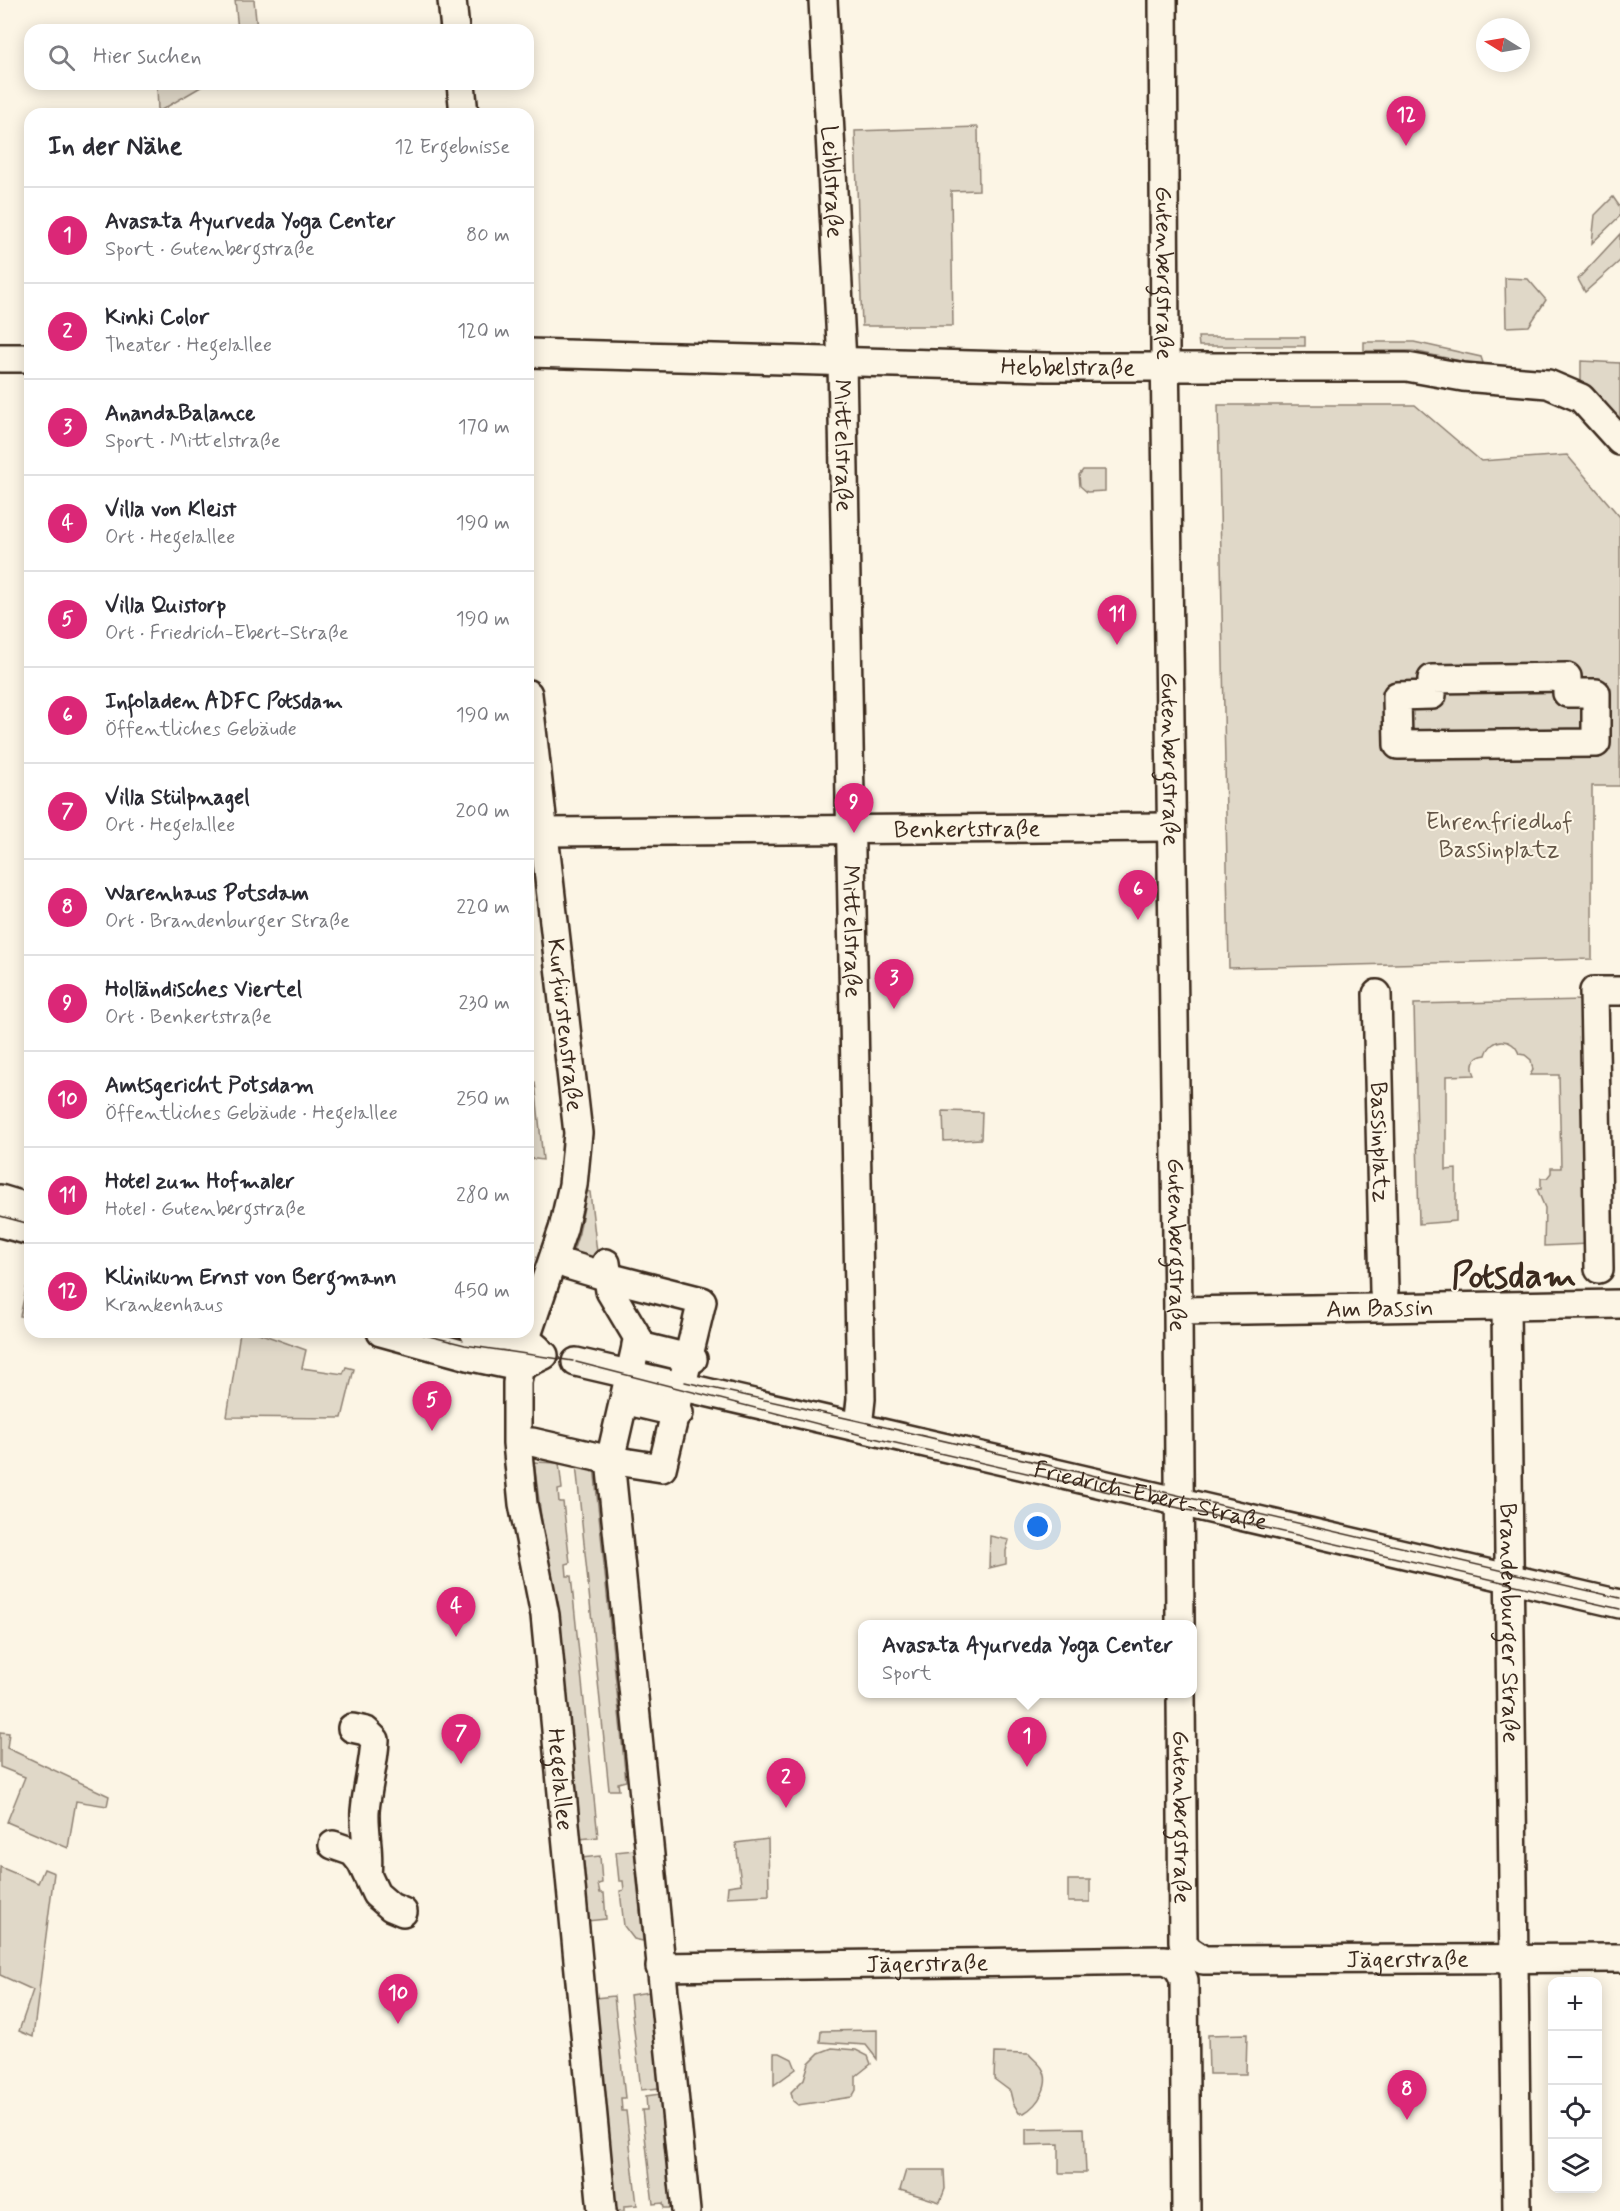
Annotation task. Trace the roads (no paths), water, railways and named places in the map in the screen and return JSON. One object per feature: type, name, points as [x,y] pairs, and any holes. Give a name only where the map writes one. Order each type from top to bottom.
[{"type":"street","points":[[452,0],[455,24]]},
{"type":"street","name":"Leiblstraße","points":[[822,0],[842,362]]},
{"type":"street","name":"Gutenbergstraße","points":[[1163,0],[1165,368],[1180,1620]]},
{"type":"street","points":[[462,90],[463,108]]},
{"type":"street","name":"Hebbelstraße","points":[[534,353],[1165,368],[1407,367],[1463,377],[1548,384],[1581,398],[1620,441]]},
{"type":"street","points":[[0,358],[24,358]]},
{"type":"street","name":"Mittelstraße","points":[[842,362],[861,1399],[858,1427]]},
{"type":"street","points":[[1567,677],[1567,693],[1596,693],[1596,743],[1406,745],[1398,745],[1398,696],[1432,695],[1432,679],[1567,677]]},
{"type":"street","name":"Kurfürstenstraße","points":[[534,743],[578,1133],[573,1185],[534,1332]]},
{"type":"street","name":"Benkertstraße","points":[[545,832],[1172,827]]},
{"type":"street","points":[[1599,1269],[1594,991],[1620,991]]},
{"type":"street","name":"Bassinplatz","points":[[1377,994],[1384,1291]]},
{"type":"street","points":[[0,1199],[24,1206]]},
{"type":"street","points":[[0,1223],[24,1229]]},
{"type":"street","points":[[532,1442],[569,1457],[616,1466],[662,1468],[702,1301],[620,1276],[568,1265]]},
{"type":"street","points":[[620,1276],[609,1290],[638,1338],[624,1400],[616,1466],[660,1967],[686,2211]]},
{"type":"street","name":"Am Bassin","points":[[1178,1311],[1507,1319],[1620,1304]]},
{"type":"street","name":"Brandenburger Straße","points":[[1507,1319],[1517,2211]]},
{"type":"street","name":"Friedrich-Ebert-Straße","points":[[403,1338],[471,1357],[528,1353]]},
{"type":"street","name":"Friedrich-Ebert-Straße","points":[[489,1338],[528,1353],[681,1385],[1620,1604]]},
{"type":"street","name":"Kurfürstenstraße","points":[[528,1353],[532,1338]]},
{"type":"street","points":[[636,1345],[690,1358]]},
{"type":"street","name":"Hegelallee","points":[[528,1353],[517,1443],[523,1504],[545,1615],[602,2211]]},
{"type":"street","points":[[624,1400],[676,1413]]},
{"type":"street","name":"Gutenbergstraße","points":[[1180,1698],[1184,1942]]},
{"type":"street","points":[[352,1728],[366,1731],[375,1740],[365,1812],[369,1859],[367,1874]]},
{"type":"street","points":[[333,1845],[353,1852],[367,1874],[371,1886],[382,1900],[403,1912]]},
{"type":"street","name":"Jägerstraße","points":[[1184,1942],[1188,1950],[1203,1960],[1620,1958]]},
{"type":"street","name":"Jägerstraße","points":[[660,1967],[1165,1960],[1174,1964],[1181,1970],[1184,1980],[1186,2211]]},
{"type":"tram line","points":[[0,1216],[24,1222]]},
{"type":"tram line","points":[[437,1338],[465,1345],[573,1361]]},
{"type":"tram line","points":[[576,1362],[865,1436],[1620,1609]]},
{"type":"tram line","points":[[685,1382],[1620,1598]]},
{"type":"place","name":"Klinikum Ernst von Bergmann","points":[[1406,146]]},
{"type":"place","name":"Hotel zum Hofmaler","points":[[1117,645]]},
{"type":"place","name":"Holländisches Viertel","points":[[854,833]]},
{"type":"place","name":"Infoladen ADFC Potsdam","points":[[1138,920]]},
{"type":"place","name":"AnandaBalance","points":[[894,1009]]},
{"type":"place","name":"Villa Quistorp","points":[[432,1431]]},
{"type":"place","name":"Villa von Kleist","points":[[456,1637]]},
{"type":"place","name":"Villa Stülpnagel","points":[[461,1764]]},
{"type":"place","name":"Avasata Ayurveda Yoga Center","points":[[1027,1767]]},
{"type":"place","name":"Kinki Color","points":[[786,1808]]},
{"type":"place","name":"Amtsgericht Potsdam","points":[[398,2024]]},
{"type":"place","name":"Warenhaus Potsdam","points":[[1407,2120]]},
{"type":"district","name":"Potsdam","points":[[1514,1274]]},
{"type":"park label","name":"Ehrenfriedhof Bassinplatz","points":[[1499,835]]}]
